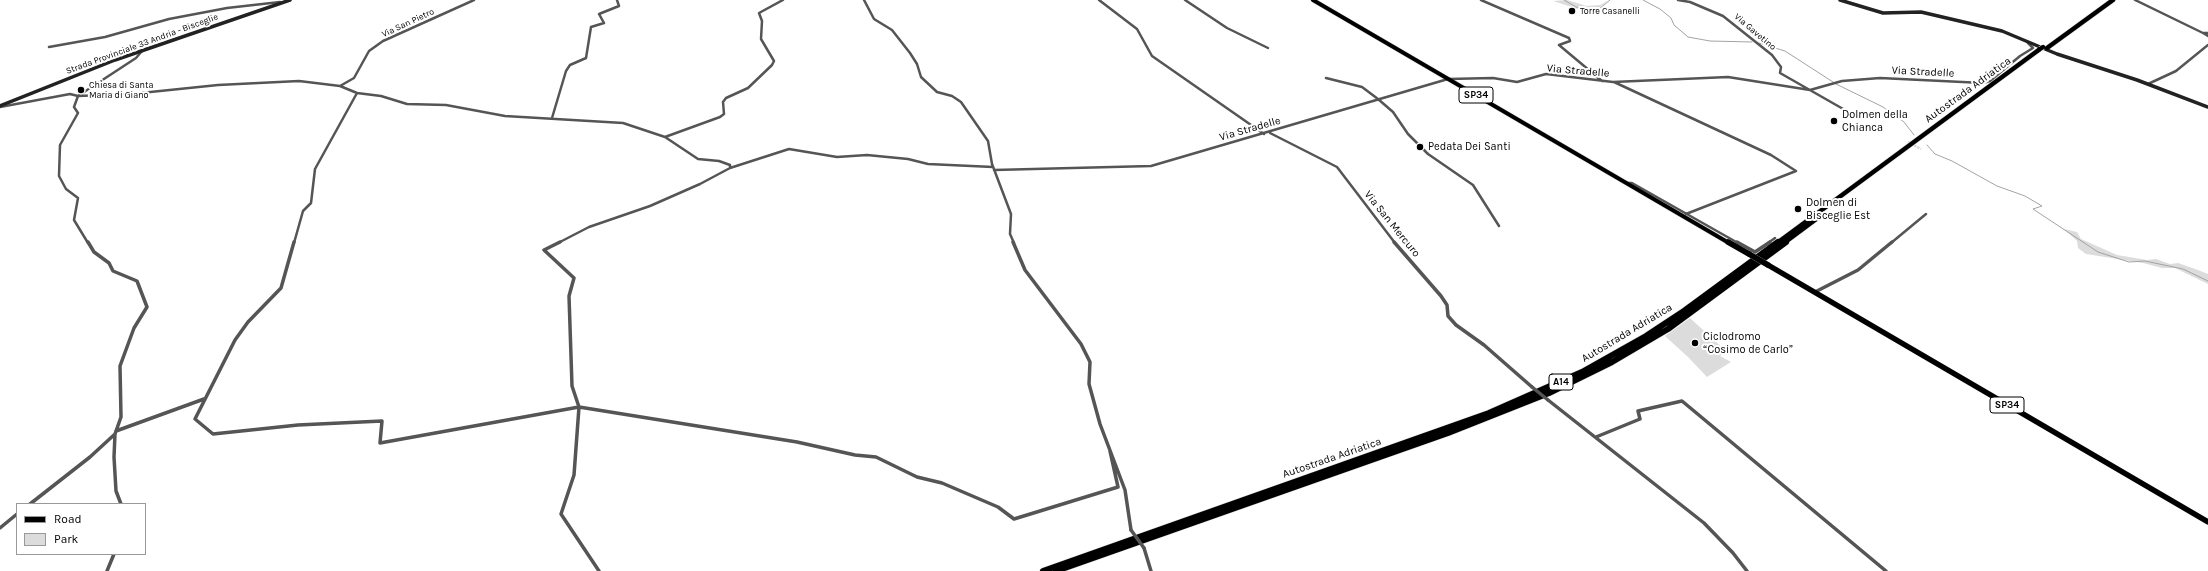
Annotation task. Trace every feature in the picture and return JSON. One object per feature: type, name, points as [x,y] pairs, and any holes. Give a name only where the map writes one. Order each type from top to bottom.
[{"type":"highway","name":"Autostrada Adriatica","points":[[1056,571],[1489,418],[1549,393],[1612,362],[1689,314],[2108,0]]},
{"type":"highway","name":"Autostrada Adriatica","points":[[1043,571],[1489,413],[1582,372],[1640,340],[1684,311],[2113,0]]},
{"type":"main road","name":"Strada Provinciale 33 Andria - Bisceglie","points":[[0,106],[142,51],[290,0]]},
{"type":"main road","name":"SP34","points":[[1313,0],[2208,522]]},
{"type":"main road","points":[[1840,0],[1883,13],[1926,13],[2007,32],[2064,57],[2148,84],[2208,107]]},
{"type":"street","name":"Via San Pietro","points":[[340,86],[354,78],[369,51],[383,41],[474,0]]},
{"type":"street","points":[[552,118],[566,71],[570,65],[586,58],[591,27],[604,23],[599,14],[619,6],[617,0]]},
{"type":"street","points":[[666,137],[720,117],[724,114],[724,102],[726,98],[748,88],[772,65],[774,61],[761,39],[762,21],[759,13],[783,0]]},
{"type":"street","points":[[864,0],[874,19],[892,30],[910,53],[917,64],[921,77],[941,94],[952,96],[976,120],[988,141],[993,169],[1011,214],[1010,234],[1025,270],[1081,344],[1090,362],[1089,384],[1110,451],[1128,501],[1128,518],[1131,530],[1144,548],[1151,571]]},
{"type":"street","points":[[1099,0],[1137,29],[1152,56],[1215,102],[1240,116],[1264,134]]},
{"type":"street","points":[[1185,0],[1227,28],[1268,48]]},
{"type":"street","points":[[1481,0],[1569,38],[1570,41],[1559,45],[1602,81]]},
{"type":"street","name":"Via Gavetino","points":[[1678,0],[1696,4],[1728,19],[1772,55],[1781,67],[1780,73],[1810,90]]},
{"type":"street","points":[[2135,0],[2208,35]]},
{"type":"street","points":[[49,47],[105,37],[169,19],[227,8],[284,2]]},
{"type":"street","name":"Via Stradelle","points":[[579,407],[572,386],[569,316],[569,296],[574,278],[544,250],[589,228],[650,206],[700,184],[730,168],[788,149],[797,149],[804,153],[837,157],[867,155],[908,159],[939,165],[993,169],[1151,166],[1270,133],[1448,79],[1492,78],[1517,82],[1546,74],[1613,82],[1728,77],[1810,90],[1842,81],[1880,78],[1983,83],[1990,81],[2020,56],[2034,47],[2007,32]]},
{"type":"street","points":[[2148,84],[2176,71],[2208,45]]},
{"type":"street","points":[[120,503],[116,491],[115,433],[121,417],[120,366],[134,328],[145,313],[147,307],[138,281],[114,271],[109,263],[94,252],[74,220],[78,198],[66,189],[59,176],[60,145],[70,132],[78,114],[74,107],[78,96],[118,68],[136,58],[142,51]]},
{"type":"street","points":[[1326,78],[1362,87],[1378,99],[1393,112],[1408,134],[1425,151],[1473,185],[1484,200],[1499,226]]},
{"type":"street","points":[[0,106],[70,94],[78,96],[131,94],[299,81],[340,86],[357,94],[381,96],[407,104],[446,105],[505,116],[622,123],[666,137],[698,159],[719,161],[730,165],[730,168]]},
{"type":"street","points":[[1613,82],[1771,155],[1796,171],[1686,214]]},
{"type":"street","points":[[1810,90],[1859,118]]},
{"type":"street","points":[[357,94],[315,169],[311,203],[303,211],[281,288],[243,328],[204,399],[195,419],[213,434],[298,425],[382,421],[380,443],[579,407],[797,442],[876,457],[917,477],[942,483],[998,507],[1014,519],[1118,487],[1110,451]]},
{"type":"street","name":"Via San Mercuro","points":[[1270,133],[1337,167],[1388,235],[1441,296],[1446,305],[1448,316],[1456,324],[1484,345],[1548,400],[1704,523],[1733,553],[1747,571]]},
{"type":"street","points":[[1627,183],[1632,183],[1755,252],[1775,238]]},
{"type":"street","points":[[1814,292],[1858,270],[1926,214]]},
{"type":"street","points":[[31,503],[90,458],[115,433],[204,399]]},
{"type":"street","points":[[1596,437],[1640,419],[1638,411],[1682,401],[1886,571]]},
{"type":"street","points":[[579,407],[574,476],[561,514],[599,571]]},
{"type":"street","points":[[0,528],[16,515]]},
{"type":"street","points":[[107,571],[114,555]]},
{"type":"green space","points":[[1567,0],[1587,6],[1600,5],[1609,0],[1593,10],[1578,9],[1553,1]]},
{"type":"green space","points":[[2064,229],[2077,232],[2081,239],[2117,255],[2147,260],[2156,259],[2170,264],[2178,263],[2198,270],[2208,274],[2208,284],[2175,268],[2162,268],[2143,263],[2086,254],[2078,248],[2077,241]]},
{"type":"green space","name":"Ciclodromo “Cosimo de Carlo”","points":[[1690,318],[1726,351],[1720,356],[1731,362],[1707,377],[1665,336]]},
{"type":"waterway","points":[[1564,0],[1576,7],[1591,10],[1599,9],[1610,0]]},
{"type":"waterway","points":[[1643,0],[1660,9],[1671,18],[1674,25],[1688,37],[1710,41],[1752,42]]},
{"type":"waterway","points":[[1759,43],[1785,51],[1833,82]]},
{"type":"waterway","points":[[1836,84],[1883,107],[1904,122],[1914,135]]},
{"type":"waterway","points":[[1927,145],[1935,154],[1952,161],[1997,186],[2025,196],[2042,206],[2033,209],[2098,252],[2129,262],[2145,261],[2183,269],[2208,281]]},
{"type":"tunnel","points":[[1908,142],[1921,149]]},
{"type":"place","name":"Torre Casanelli","points":[[1572,11]]},
{"type":"place","name":"Chiesa di Santa Maria di Giano","points":[[81,90]]},
{"type":"place","name":"Dolmen della Chianca","points":[[1834,121]]},
{"type":"place","name":"Pedata Dei Santi","points":[[1420,147]]},
{"type":"place","name":"Dolmen di Bisceglie Est","points":[[1798,209]]},
{"type":"place","name":"Ciclodromo “Cosimo de Carlo”","points":[[1695,343]]}]
